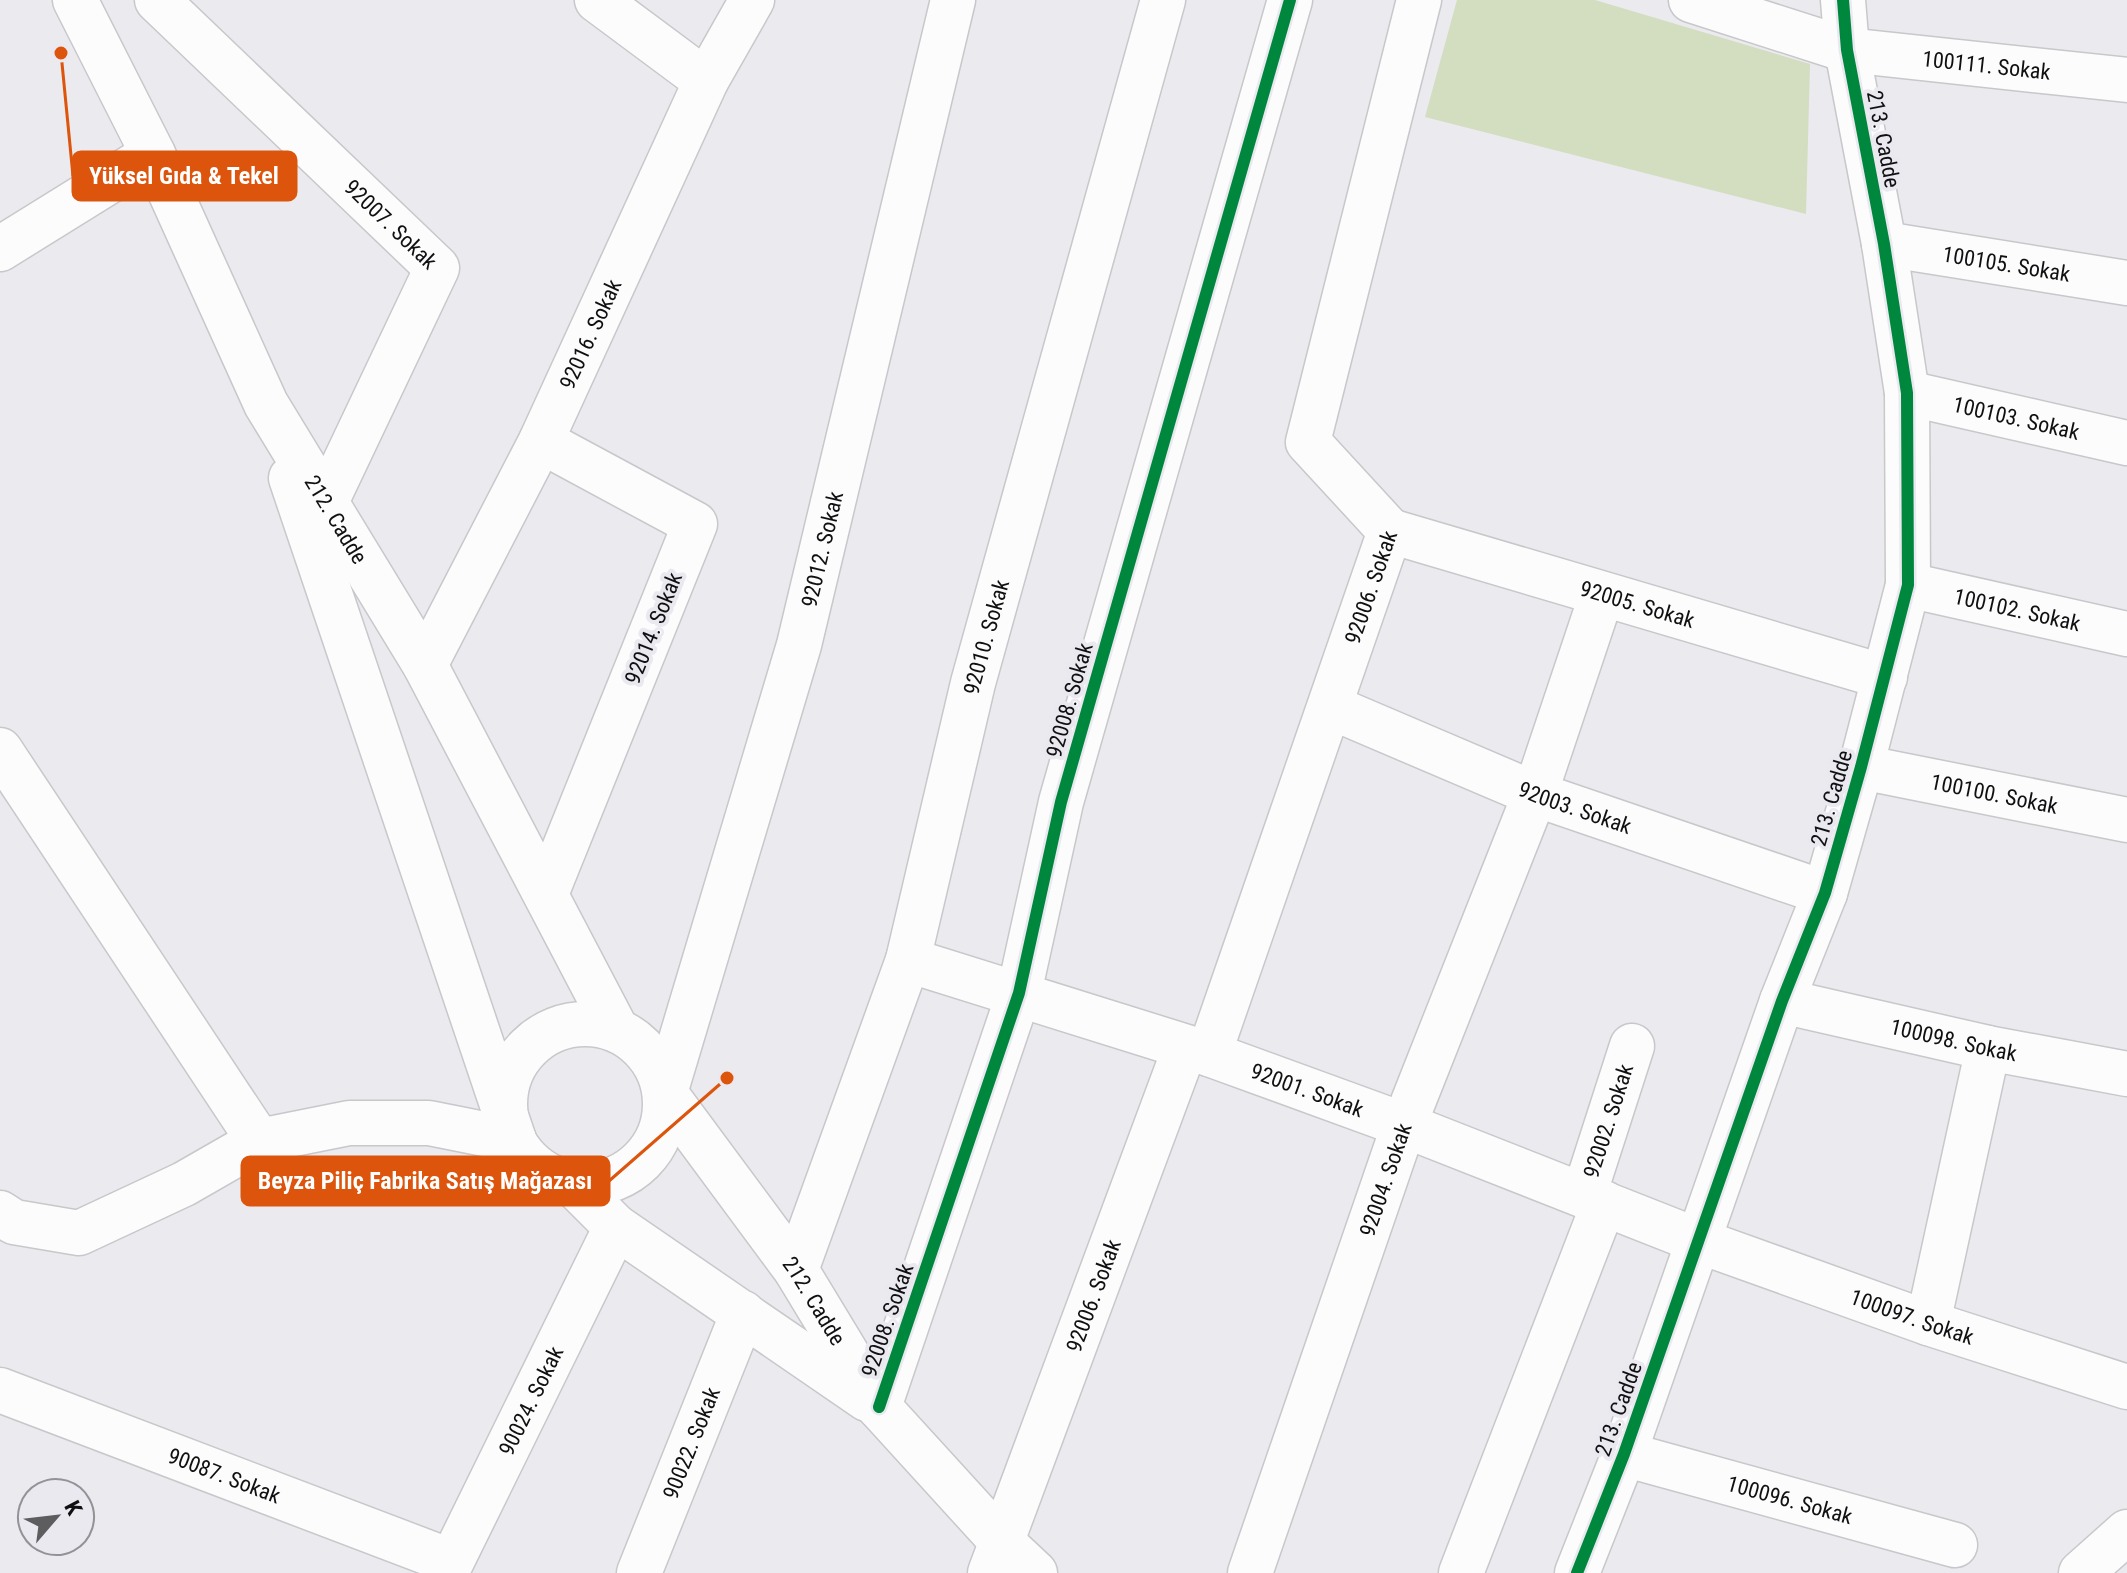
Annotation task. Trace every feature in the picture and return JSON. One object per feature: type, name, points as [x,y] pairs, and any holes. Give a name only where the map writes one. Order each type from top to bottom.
[{"type":"street","name":"212. Cadde","points":[[75,0],[153,154],[266,404],[425,665],[616,1029]]},
{"type":"street","name":"92007. Sokak","points":[[157,0],[437,268],[326,502]]},
{"type":"street","points":[[597,0],[706,81]]},
{"type":"street","name":"92016. Sokak","points":[[425,665],[541,441],[706,81],[752,0]]},
{"type":"street","name":"92012. Sokak","points":[[665,1093],[799,645],[953,0]]},
{"type":"street","name":"92010. Sokak","points":[[796,1270],[908,960],[973,683],[1163,0]]},
{"type":"street","name":"92008. Sokak","points":[[879,1407],[1019,993],[1061,802],[1290,0]]},
{"type":"street","name":"92006. Sokak","points":[[997,1558],[1331,707],[1390,531],[1308,442],[1419,0]]},
{"type":"street","name":"100111. Sokak","points":[[1691,0],[1847,50],[2127,80]]},
{"type":"street","name":"213. Cadde","points":[[1577,1573],[1624,1454],[1782,1001],[1825,893],[1908,585],[1907,393],[1884,244],[1847,50],[1843,0]]},
{"type":"street","points":[[0,249],[153,154]]},
{"type":"street","name":"100105. Sokak","points":[[1884,244],[2127,283]]},
{"type":"street","name":"100103. Sokak","points":[[1907,393],[2127,443]]},
{"type":"street","points":[[266,404],[514,1140],[528,1160],[548,1175],[572,1183],[597,1183],[621,1176],[641,1162],[656,1142],[664,1118],[665,1093],[657,1066],[640,1045],[616,1029],[589,1023],[561,1027],[537,1039],[518,1060],[507,1085],[506,1113],[514,1140]]},
{"type":"street","name":"92014. Sokak","points":[[541,441],[695,524],[546,894]]},
{"type":"street","name":"92005. Sokak","points":[[1390,531],[1885,677]]},
{"type":"street","name":"100102. Sokak","points":[[1908,585],[2127,634]]},
{"type":"street","name":"92004. Sokak","points":[[1250,1573],[1404,1125],[1535,794],[1602,594]]},
{"type":"street","name":"92003. Sokak","points":[[1331,707],[1535,794],[1825,893]]},
{"type":"street","name":"100100. Sokak","points":[[1861,767],[2127,820]]},
{"type":"street","points":[[5,769],[259,1141]]},
{"type":"street","name":"92001. Sokak","points":[[908,960],[1197,1051],[1404,1125],[1699,1241]]},
{"type":"street","name":"100098. Sokak","points":[[1782,1001],[1988,1048],[2127,1074]]},
{"type":"street","name":"92002. Sokak","points":[[1461,1573],[1594,1199],[1632,1046]]},
{"type":"street","points":[[1928,1323],[1988,1048]]},
{"type":"street","name":"212. Cadde","points":[[665,1093],[796,1270],[879,1407],[997,1558],[1035,1573]]},
{"type":"street","points":[[0,1213],[14,1222],[79,1233],[184,1184],[259,1141],[349,1123],[429,1123],[514,1140]]},
{"type":"street","points":[[572,1183],[616,1227],[879,1407]]},
{"type":"street","name":"90024. Sokak","points":[[448,1567],[616,1227]]},
{"type":"street","name":"100097. Sokak","points":[[1699,1241],[1928,1323],[2127,1387]]},
{"type":"street","name":"90022. Sokak","points":[[639,1573],[743,1313]]},
{"type":"street","name":"90087. Sokak","points":[[0,1390],[448,1567]]},
{"type":"street","name":"100096. Sokak","points":[[1624,1454],[1955,1545]]},
{"type":"street","points":[[2081,1573],[2127,1532]]},
{"type":"green space","points":[[1457,0],[1595,0],[1810,64],[1806,214],[1425,117]]},
{"type":"cycle path","points":[[879,1407],[1019,993],[1061,802],[1290,0]]},
{"type":"cycle path","points":[[1577,1573],[1624,1454],[1782,1001],[1825,893],[1908,585],[1907,393],[1884,244],[1847,50],[1843,0]]},
{"type":"place","name":"Yüksel Gıda & Tekel","points":[[61,53]]},
{"type":"place","name":"Beyza Piliç Fabrika Satış Mağazası","points":[[727,1078]]}]
